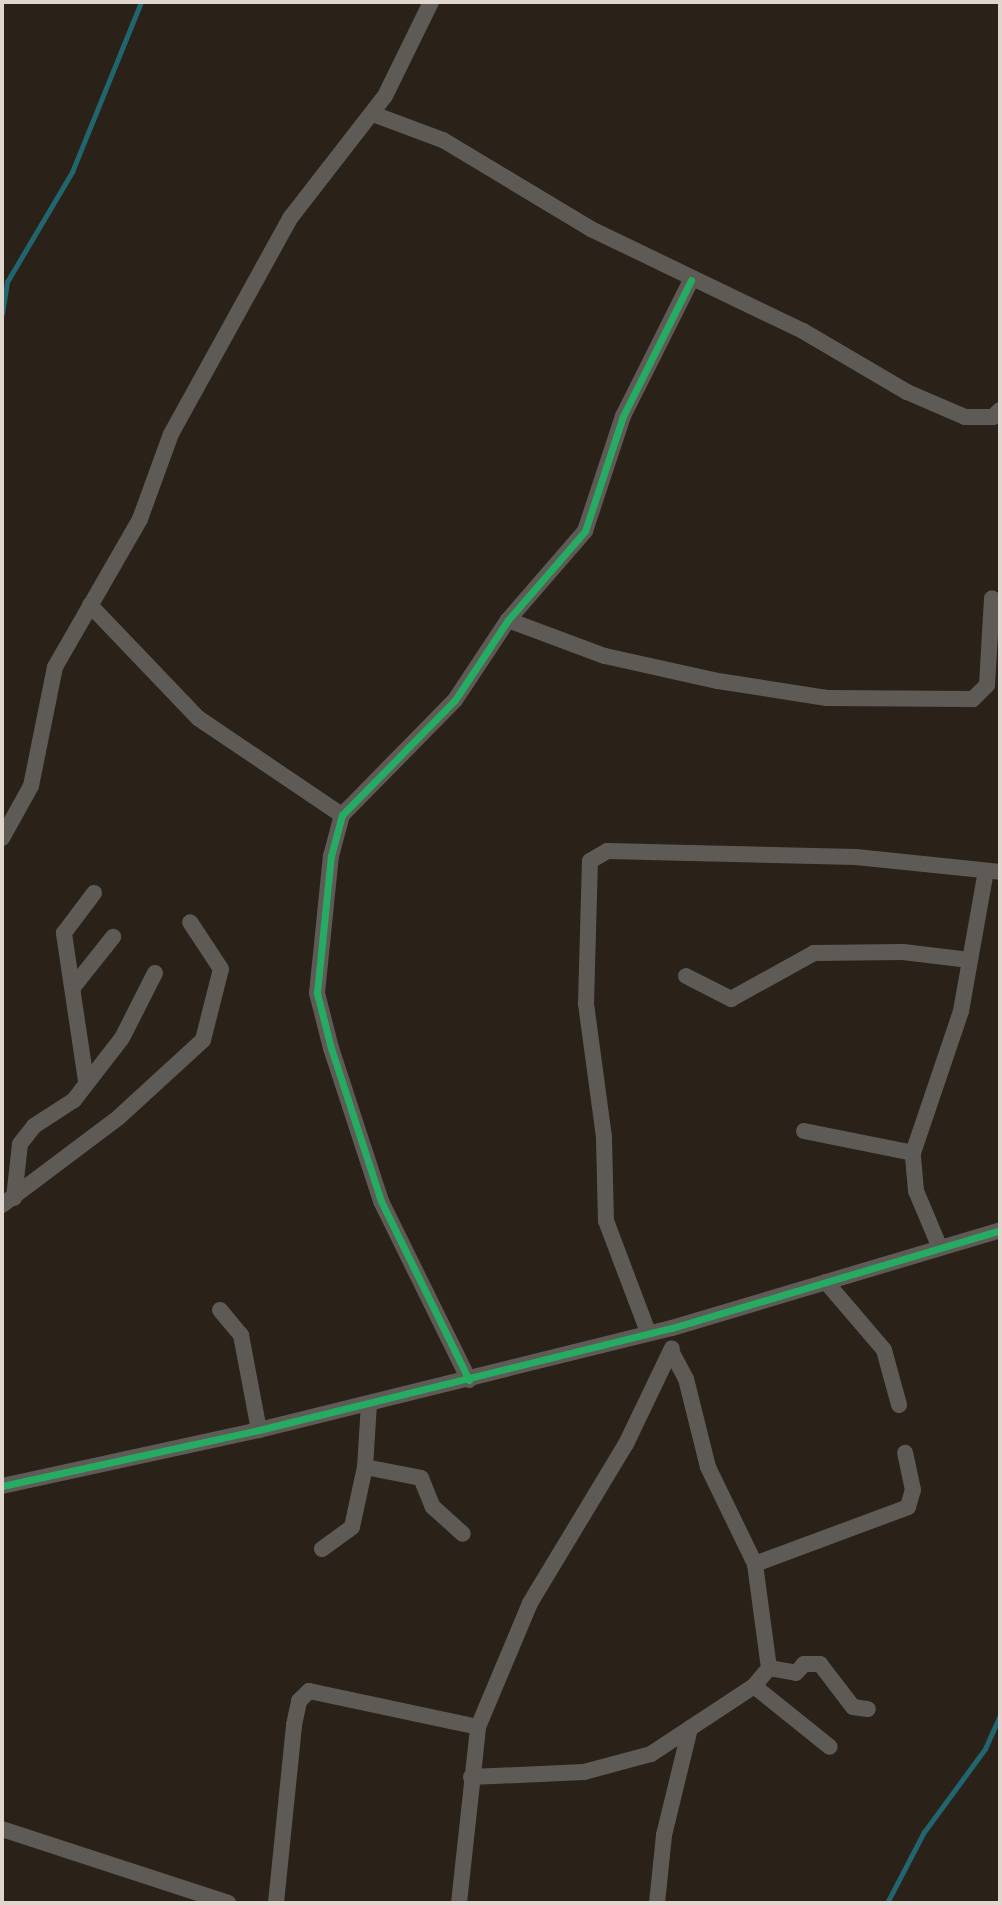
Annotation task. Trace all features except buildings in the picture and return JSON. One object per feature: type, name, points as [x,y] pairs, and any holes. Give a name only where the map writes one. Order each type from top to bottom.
[{"type":"street","points":[[2,838],[31,786],[55,667],[140,519],[171,434],[291,216],[332,157],[373,114],[431,2]]},
{"type":"street","points":[[373,114],[443,140],[691,280],[803,331],[937,406],[981,419],[1000,410]]},
{"type":"street","points":[[469,1380],[381,1201],[317,993],[329,870],[342,815],[455,700],[508,620],[585,531],[629,404],[691,280]]},
{"type":"street","points":[[508,620],[605,656],[718,681],[827,698],[972,699],[987,685],[992,598]]},
{"type":"street","points":[[90,605],[198,718],[342,815]]},
{"type":"street","points":[[648,1332],[606,1221],[604,1137],[586,1003],[590,861],[607,851],[856,857],[993,872],[970,960],[961,1011],[913,1153],[916,1191],[940,1248]]},
{"type":"street","points":[[86,1081],[75,1037],[74,986],[64,933],[94,892]]},
{"type":"street","points":[[8,1202],[119,1117],[203,1040],[221,969],[190,922]]},
{"type":"street","points":[[74,986],[113,937]]},
{"type":"street","points":[[686,976],[731,999],[814,953],[890,951],[970,960]]},
{"type":"street","points":[[8,1202],[20,1144],[86,1081],[122,1038],[155,973]]},
{"type":"street","points":[[804,1131],[913,1153]]},
{"type":"street","points":[[2,1486],[259,1430],[672,1328],[1000,1230]]},
{"type":"street","points":[[826,1282],[884,1350],[899,1405]]},
{"type":"street","points":[[220,1310],[241,1335],[259,1430]]},
{"type":"street","points":[[458,1903],[478,1727],[530,1603],[594,1501],[672,1353],[672,1328]]},
{"type":"street","points":[[471,1777],[584,1772],[651,1754],[754,1686],[769,1668],[755,1564],[708,1467],[686,1378],[672,1353]]},
{"type":"street","points":[[322,1549],[352,1527],[365,1467],[369,1404]]},
{"type":"street","points":[[755,1564],[908,1507],[913,1490],[905,1454]]},
{"type":"street","points":[[365,1467],[421,1478],[433,1507],[463,1534]]},
{"type":"street","points":[[769,1668],[796,1673],[804,1664],[820,1664],[853,1707],[868,1709]]},
{"type":"street","points":[[754,1686],[830,1747]]},
{"type":"street","points":[[276,1903],[294,1725],[299,1701],[309,1691],[478,1727]]},
{"type":"street","points":[[657,1903],[664,1835],[690,1728]]},
{"type":"street","points":[[2,1829],[228,1903]]},
{"type":"waterway","points":[[2,314],[7,282],[72,172],[141,2]]},
{"type":"waterway","points":[[887,1903],[924,1832],[985,1749],[1000,1715]]},
{"type":"cycle path","points":[[469,1380],[381,1201],[331,1048],[317,993],[331,856],[342,815],[455,700],[508,620],[585,531],[623,416],[691,280]]},
{"type":"cycle path","points":[[2,1486],[259,1430],[672,1328],[1000,1230]]}]
